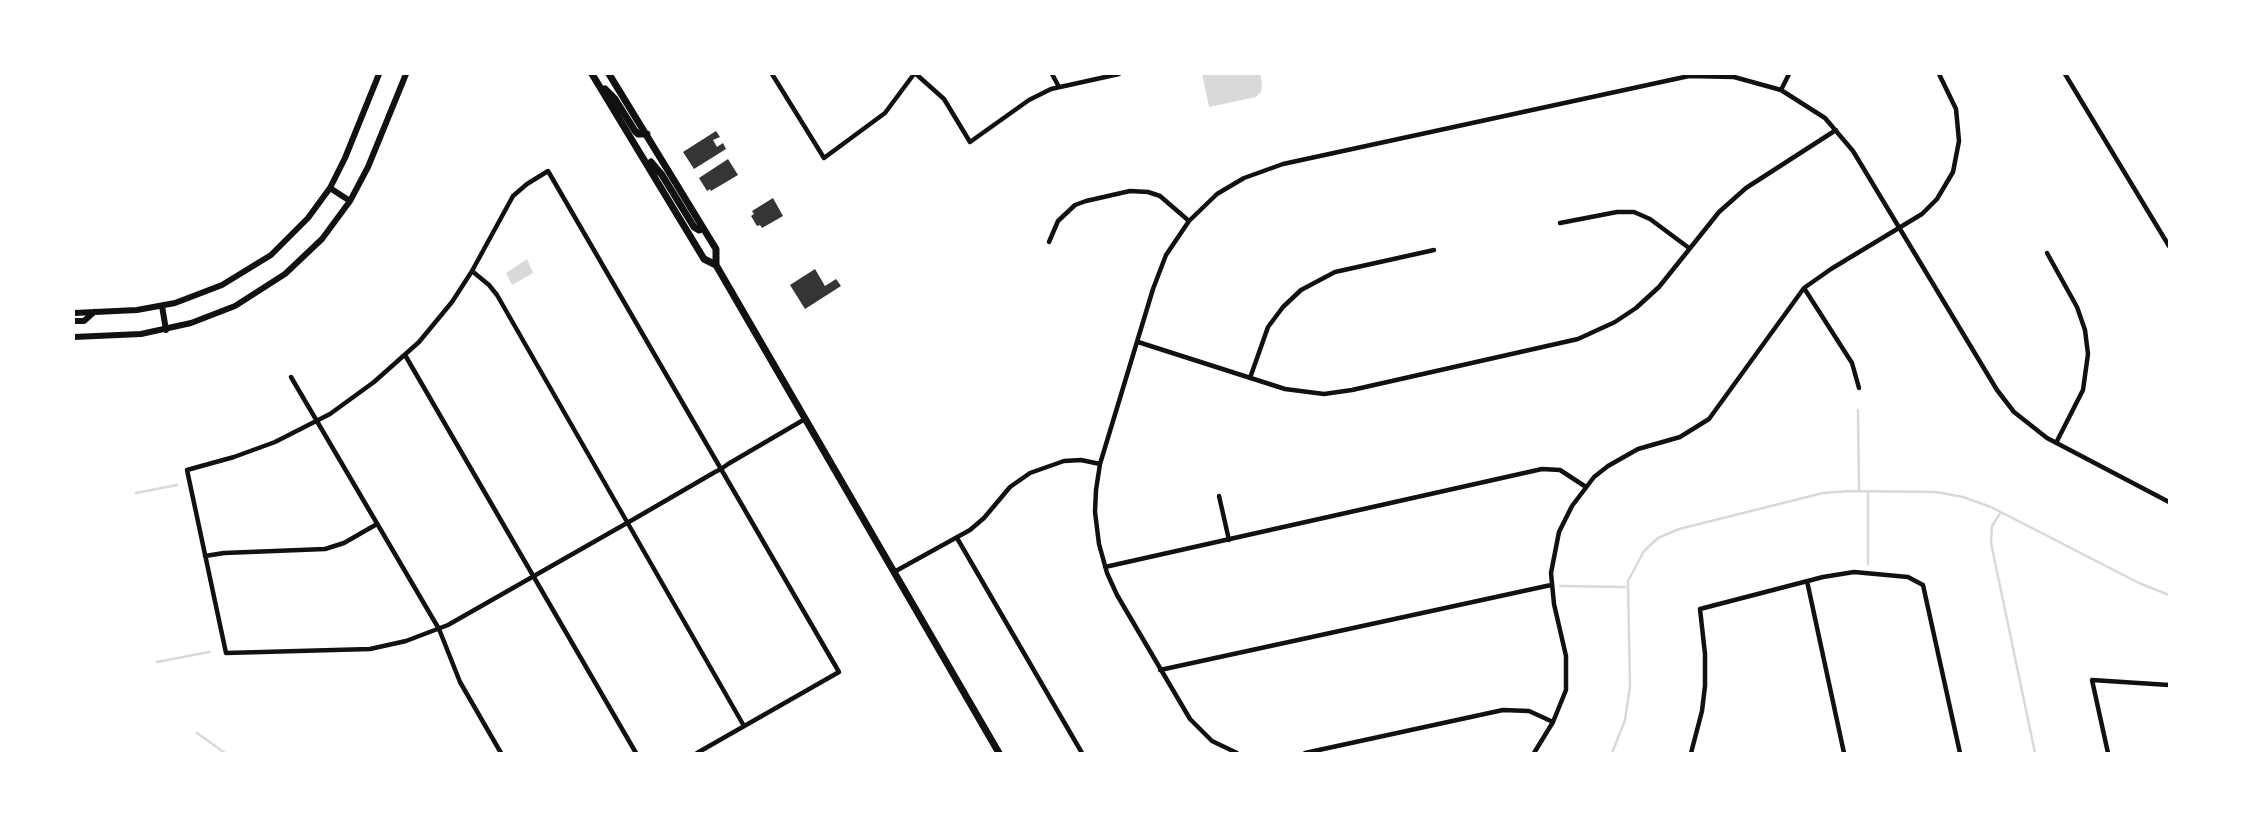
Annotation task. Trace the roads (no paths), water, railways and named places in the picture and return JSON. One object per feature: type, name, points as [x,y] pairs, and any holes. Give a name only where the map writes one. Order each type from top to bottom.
[{"type":"main road","points":[[74,313],[162,306],[214,289],[253,268],[294,234],[330,188],[345,158],[379,74]]},
{"type":"main road","points":[[74,337],[141,334],[166,330],[218,314],[265,289],[312,249],[350,201],[368,167],[406,74]]},
{"type":"main road","points":[[592,74],[642,153],[704,259],[716,265]]},
{"type":"main road","points":[[609,74],[716,249],[716,265],[999,753]]},
{"type":"main road","points":[[597,82],[615,99],[635,131],[638,134],[647,134]]},
{"type":"main road","points":[[642,153],[662,175],[694,227],[699,230],[703,228]]},
{"type":"main road","points":[[330,188],[350,201]]},
{"type":"main road","points":[[162,306],[166,330]]},
{"type":"main road","points":[[74,321],[84,321],[94,312]]},
{"type":"street","points":[[772,74],[824,158],[885,112],[915,74],[944,99],[970,142],[1029,100],[1059,87],[1119,74]]},
{"type":"street","points":[[1052,74],[1059,87]]},
{"type":"street","points":[[1781,90],[1790,74]]},
{"type":"street","points":[[1534,753],[1553,722],[1563,700],[1567,669],[1551,585],[1553,560],[1559,532],[1572,506],[1586,487],[1608,466],[1626,455],[1680,437],[1709,419],[1804,288],[1826,272],[1922,214],[1937,199],[1948,182],[1956,162],[1960,141],[1953,99],[1940,74]]},
{"type":"street","points":[[2065,74],[2169,246]]},
{"type":"street","points":[[1237,753],[1212,741],[1194,724],[1160,670],[1117,595],[1105,567],[1099,544],[1095,512],[1100,464],[1159,271],[1166,254],[1189,221],[1217,194],[1252,174],[1283,164],[1689,76],[1734,77],[1781,90],[1812,108],[1836,130],[1861,162],[2004,400],[2024,422],[2056,443],[2169,502]]},
{"type":"street","points":[[1138,342],[1298,392],[1334,394],[1578,340],[1615,322],[1636,308],[1659,287],[1719,212],[1746,188],[1836,130]]},
{"type":"street","points":[[697,753],[839,672],[721,469],[548,171],[527,184],[513,196],[472,271],[441,316],[405,355],[358,395],[317,421],[256,450],[187,470],[226,653],[370,649],[406,641],[439,629],[627,523],[721,469],[805,419]]},
{"type":"street","points":[[1048,242],[1058,221],[1075,205],[1086,200],[1130,191],[1148,192],[1160,196],[1189,221]]},
{"type":"street","points":[[1560,223],[1617,212],[1634,212],[1650,219],[1689,248]]},
{"type":"street","points":[[1250,378],[1268,327],[1283,307],[1302,290],[1335,272],[1434,250]]},
{"type":"street","points":[[2047,253],[2081,318],[2088,354],[2086,378],[2081,396],[2056,443]]},
{"type":"street","points":[[472,271],[490,285],[497,296],[744,726]]},
{"type":"street","points":[[1804,288],[1852,363],[1859,388]]},
{"type":"street","points":[[405,355],[636,753]]},
{"type":"street","points":[[291,377],[439,629],[460,682],[501,753]]},
{"type":"street","points":[[894,572],[957,538],[981,521],[1015,482],[1034,471],[1069,460],[1100,464]]},
{"type":"street","points":[[1105,567],[1542,470],[1560,470],[1586,487]]},
{"type":"street","points":[[1219,496],[1229,540]]},
{"type":"street","points":[[205,556],[224,553],[324,549],[344,543],[377,524]]},
{"type":"street","points":[[957,538],[1082,753]]},
{"type":"street","points":[[1691,753],[1702,711],[1705,686],[1705,654],[1700,609],[1838,574],[1870,572],[1908,577],[1922,586],[1960,753]]},
{"type":"street","points":[[1807,581],[1844,753]]},
{"type":"street","points":[[1160,670],[1551,585]]},
{"type":"street","points":[[2108,753],[2092,680],[2169,685]]},
{"type":"street","points":[[1305,753],[1503,710],[1529,711],[1553,722]]},
{"type":"waterway","points":[[1858,410],[1859,491]]},
{"type":"waterway","points":[[136,493],[177,485]]},
{"type":"waterway","points":[[1612,753],[1625,720],[1630,686],[1628,581],[1644,551],[1658,538],[1679,529],[1823,493],[1851,491],[1936,492],[1963,497],[1991,507],[2139,583],[2169,595]]},
{"type":"waterway","points":[[1868,491],[1868,564]]},
{"type":"waterway","points":[[2001,512],[1992,526],[1991,543],[2035,753]]},
{"type":"waterway","points":[[1560,586],[1625,587]]},
{"type":"waterway","points":[[157,662],[209,652]]},
{"type":"waterway","points":[[197,733],[225,753]]}]
